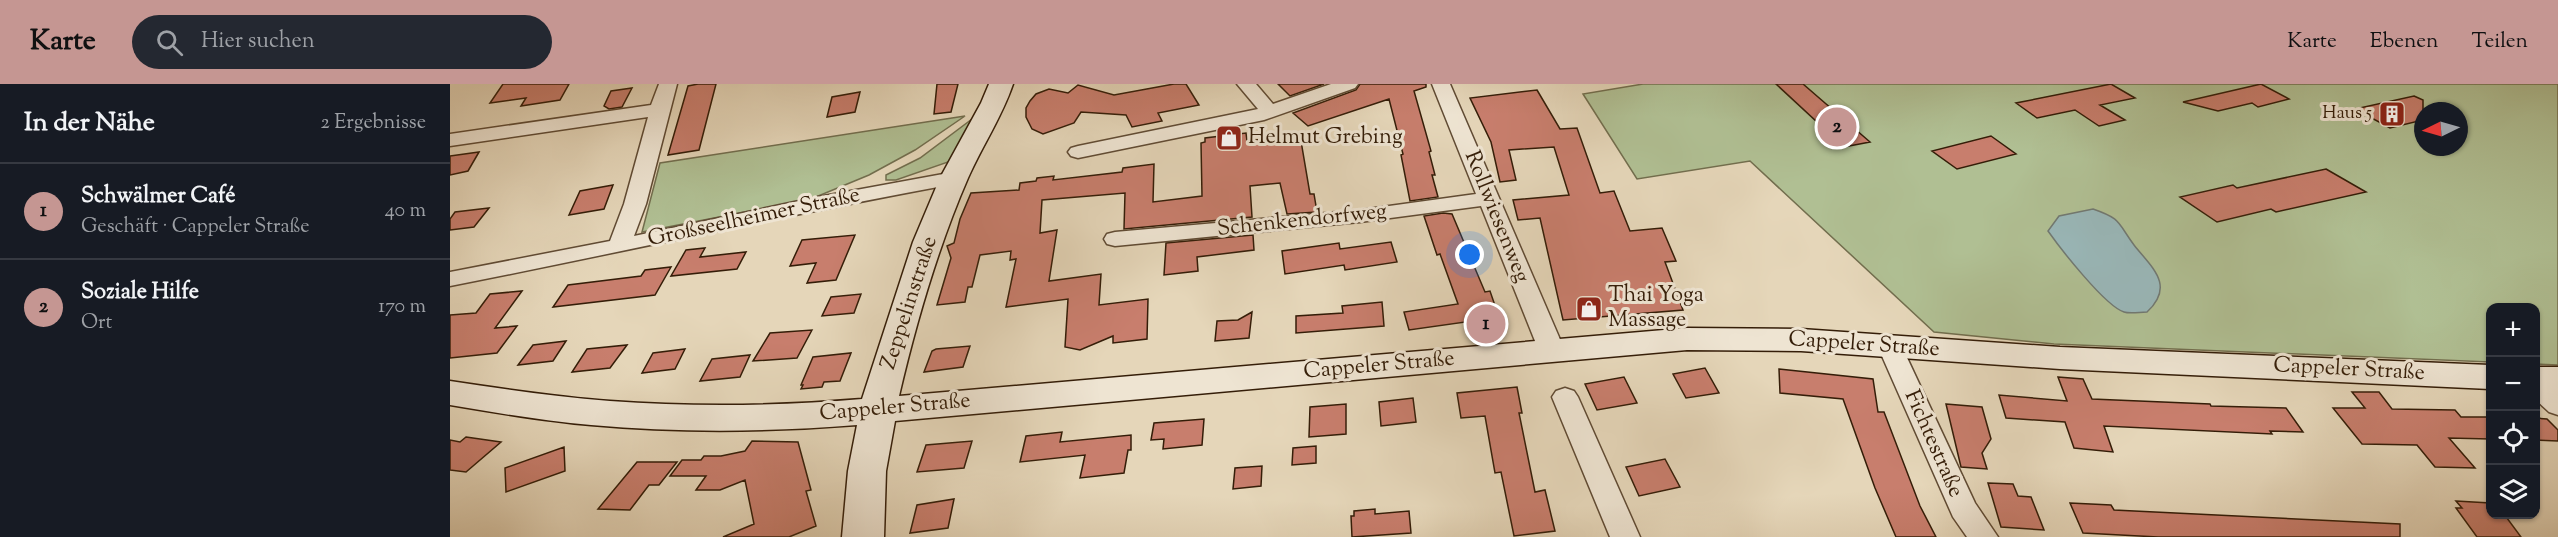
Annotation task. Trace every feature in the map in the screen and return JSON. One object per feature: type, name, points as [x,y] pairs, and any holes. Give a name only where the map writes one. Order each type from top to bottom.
[{"type":"main road","points":[[954,178],[994,103],[1001,84]]},
{"type":"main road","name":"Zeppelinstraße","points":[[863,537],[867,471],[887,373],[928,242],[954,178]]},
{"type":"main road","name":"Cappeler Straße","points":[[450,393],[536,407],[660,417],[821,416],[1687,339],[1800,340],[2071,358],[2486,377]]},
{"type":"main road","points":[[2540,379],[2558,379]]},
{"type":"street","points":[[619,246],[635,204],[668,84]]},
{"type":"street","points":[[1246,84],[1268,110]]},
{"type":"street","points":[[1078,152],[1257,116],[1268,110],[1349,84]]},
{"type":"street","name":"Rollwiesenweg","points":[[1442,84],[1551,351]]},
{"type":"street","points":[[450,140],[659,110]]},
{"type":"street","name":"Großseelheimer Straße","points":[[450,279],[619,246],[818,203],[954,178]]},
{"type":"street","name":"Schenkendorfweg","points":[[1115,239],[1360,216],[1489,199]]},
{"type":"street","name":"Fichtestraße","points":[[1890,347],[1963,509],[1983,537]]},
{"type":"street","points":[[2540,391],[2558,406]]},
{"type":"street","points":[[1565,397],[1625,537]]},
{"type":"green space","points":[[1643,84],[2558,84],[2558,365],[2540,364],[2540,303],[2486,303],[2486,362],[2054,344],[1934,332],[1750,161],[1637,179],[1583,94]]},
{"type":"green space","points":[[965,116],[915,150],[869,175],[811,199],[642,232],[660,163]]},
{"type":"green space","points":[[976,116],[951,161],[896,180],[886,180],[886,175],[920,158]]},
{"type":"water","points":[[2093,209],[2118,222],[2158,277],[2160,293],[2147,312],[2126,313],[2106,299],[2083,276],[2048,231],[2059,216]]},
{"type":"building","points":[[503,84],[569,84],[560,100],[521,106],[526,98],[490,103]]},
{"type":"building","points":[[716,84],[699,150],[668,155],[688,86]]},
{"type":"building","points":[[937,84],[958,84],[951,112],[934,114]]},
{"type":"building","points":[[1174,84],[1186,84],[1199,105],[1158,113],[1162,121],[1132,127],[1126,115],[1081,112],[1074,123],[1043,134],[1032,129],[1026,117],[1026,108],[1030,101],[1036,94],[1049,89],[1068,93],[1078,85],[1114,95]]},
{"type":"building","points":[[1278,84],[1324,84],[1290,96]]},
{"type":"building","points":[[1360,84],[1426,84],[1426,87],[1414,91],[1431,151],[1429,152],[1435,175],[1432,175],[1438,197],[1410,201],[1401,155],[1403,154],[1389,99],[1308,126],[1293,113],[1356,90]]},
{"type":"building","points":[[1776,84],[1803,84],[1870,142],[1844,147]]},
{"type":"building","points":[[2111,84],[2135,98],[2100,105],[2125,120],[2099,126],[2075,110],[2037,118],[2016,103]]},
{"type":"building","points":[[2261,84],[2289,99],[2258,107],[2252,103],[2218,111],[2183,102]]},
{"type":"building","points":[[632,88],[622,107],[609,109],[604,106],[611,91]]},
{"type":"building","points":[[1537,90],[1560,129],[1577,128],[1600,193],[1614,191],[1630,231],[1662,228],[1676,261],[1665,262],[1683,310],[1563,320],[1540,218],[1518,220],[1513,200],[1569,195],[1554,147],[1509,150],[1516,180],[1500,182],[1491,142],[1470,98]]},
{"type":"building","points":[[860,92],[855,112],[827,117],[832,97]]},
{"type":"building","name":"Haus 5","points":[[2414,96],[2423,100],[2423,102],[2414,102],[2414,122],[2390,128],[2355,109]]},
{"type":"building","points":[[1246,133],[1247,141],[1300,135],[1310,194],[1314,194],[1317,212],[1287,214],[1280,183],[1250,186],[1252,217],[1124,229],[1125,193],[1042,200],[1040,233],[1057,230],[1049,281],[1101,274],[1099,305],[1148,299],[1147,339],[1113,343],[1113,336],[1080,350],[1065,347],[1068,299],[1006,307],[1016,259],[1010,260],[1011,251],[980,255],[972,287],[968,287],[965,302],[937,305],[951,258],[947,246],[954,243],[960,219],[971,193],[1019,190],[1020,183],[1036,181],[1037,178],[1054,176],[1053,180],[1122,172],[1123,168],[1154,164],[1153,202],[1202,196],[1201,143],[1205,142],[1205,138]]},
{"type":"building","points":[[1991,136],[2016,154],[1957,169],[1932,151]]},
{"type":"building","points":[[479,152],[468,171],[450,175],[450,156]]},
{"type":"building","points":[[2326,169],[2366,192],[2276,212],[2271,209],[2217,222],[2180,197],[2233,185],[2237,188]]},
{"type":"building","points":[[613,185],[604,209],[569,215],[580,191]]},
{"type":"building","points":[[489,208],[474,227],[450,230],[450,219],[455,212]]},
{"type":"building","points":[[1452,214],[1485,292],[1490,291],[1502,326],[1468,331],[1465,322],[1409,330],[1404,312],[1458,304],[1440,254],[1437,255],[1424,216]]},
{"type":"building","points":[[855,235],[836,280],[807,283],[816,263],[790,266],[802,240]]},
{"type":"building","points":[[1253,235],[1254,250],[1197,257],[1198,271],[1164,275],[1166,243]]},
{"type":"building","points":[[1391,242],[1397,262],[1345,270],[1344,265],[1285,274],[1282,251],[1339,243],[1340,249]]},
{"type":"building","points":[[705,248],[700,257],[746,252],[737,269],[671,276],[686,250]]},
{"type":"building","points":[[671,267],[655,295],[553,307],[568,285],[641,276],[645,270]]},
{"type":"building","points":[[522,291],[495,328],[517,326],[497,353],[450,358],[450,315],[476,313],[490,294]]},
{"type":"building","points":[[861,294],[854,313],[822,316],[831,297]]},
{"type":"building","points":[[1382,302],[1384,326],[1296,333],[1296,316],[1343,313],[1342,306]]},
{"type":"building","points":[[1252,312],[1249,338],[1215,341],[1217,321],[1238,320]]},
{"type":"building","points":[[812,330],[797,358],[753,361],[770,333]]},
{"type":"building","points":[[566,341],[553,361],[518,365],[533,345]]},
{"type":"building","points":[[627,345],[610,368],[572,372],[587,349]]},
{"type":"building","points":[[970,346],[963,367],[924,372],[932,351]]},
{"type":"building","points":[[685,349],[675,369],[642,373],[653,353]]},
{"type":"building","points":[[851,353],[840,381],[824,382],[822,387],[801,389],[813,357]]},
{"type":"building","points":[[750,355],[740,377],[700,381],[712,359]]},
{"type":"building","points":[[1705,368],[1719,393],[1686,398],[1673,374]]},
{"type":"building","points":[[1779,369],[1873,379],[1878,412],[1884,412],[1920,506],[1936,537],[1896,537],[1875,488],[1843,399],[1780,393]]},
{"type":"building","points":[[1624,377],[1637,403],[1597,410],[1585,384]]},
{"type":"building","points":[[2058,377],[2083,379],[2092,399],[2286,408],[2303,432],[2270,431],[2272,434],[2104,426],[2113,452],[2074,448],[2065,422],[2006,418],[1999,395],[2067,401]]},
{"type":"building","points":[[1517,387],[1522,413],[1519,413],[1535,492],[1545,490],[1555,531],[1514,536],[1501,472],[1495,473],[1485,416],[1461,418],[1457,393]]},
{"type":"building","points":[[2352,392],[2379,392],[2392,409],[2455,410],[2461,417],[2486,417],[2486,439],[2449,438],[2475,468],[2435,467],[2417,445],[2362,444],[2333,408],[2365,408]]},
{"type":"building","points":[[1413,398],[1416,422],[1381,426],[1379,402]]},
{"type":"building","points":[[1346,404],[1346,434],[1309,437],[1310,407]]},
{"type":"building","points":[[1946,404],[1982,407],[1991,439],[1982,453],[1987,469],[1961,467]]},
{"type":"building","points":[[2540,418],[2547,419],[2558,430],[2558,441],[2540,440]]},
{"type":"building","points":[[1204,419],[1202,445],[1163,449],[1164,439],[1151,440],[1154,423]]},
{"type":"building","points":[[1062,432],[1060,442],[1131,435],[1131,450],[1128,450],[1124,473],[1080,478],[1085,455],[1020,462],[1026,436]]},
{"type":"building","points":[[466,437],[501,442],[466,472],[450,470],[450,440],[460,442]]},
{"type":"building","points":[[752,441],[798,442],[811,490],[806,491],[816,526],[789,537],[723,537],[754,524],[745,480],[720,490],[696,490],[706,476],[670,476],[682,460],[701,460],[704,456],[721,456],[745,451]]},
{"type":"building","points":[[972,441],[964,468],[917,472],[926,445]]},
{"type":"building","points":[[1316,446],[1316,463],[1292,465],[1293,448]]},
{"type":"building","points":[[564,447],[565,471],[506,492],[505,468]]},
{"type":"building","points":[[1665,459],[1680,487],[1639,496],[1626,467]]},
{"type":"building","points":[[637,462],[677,462],[659,485],[649,485],[630,510],[598,509]]},
{"type":"building","points":[[1262,466],[1261,486],[1233,489],[1235,468]]},
{"type":"building","points":[[1988,483],[2013,484],[2018,496],[2031,497],[2044,530],[2001,527]]},
{"type":"building","points":[[954,499],[948,528],[910,533],[917,505]]},
{"type":"building","points":[[2456,501],[2486,503],[2486,519],[2508,519],[2521,537],[2477,537],[2456,508],[2462,508]]},
{"type":"building","points":[[2070,503],[2111,505],[2114,510],[2400,524],[2400,537],[2158,537],[2083,533]]},
{"type":"building","points":[[1375,509],[1375,514],[1409,511],[1411,533],[1352,537],[1351,516],[1354,516],[1354,511]]},
{"type":"place","name":"Haus 5","points":[[2392,114]]},
{"type":"place","name":"Soziale Hilfe","points":[[1837,127]]},
{"type":"place","name":"Helmut Grebing","points":[[1229,138]]},
{"type":"place","name":"Thai Yoga Massage","points":[[1589,309]]},
{"type":"place","name":"Schwälmer Café","points":[[1486,324]]}]
